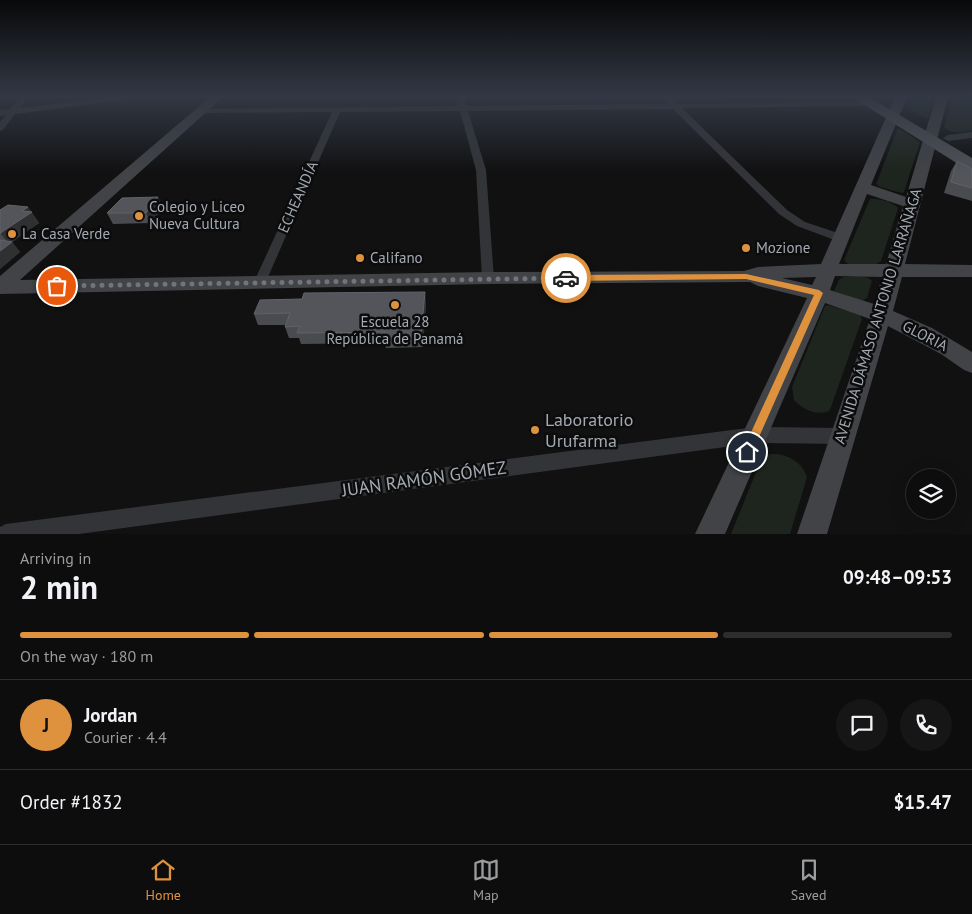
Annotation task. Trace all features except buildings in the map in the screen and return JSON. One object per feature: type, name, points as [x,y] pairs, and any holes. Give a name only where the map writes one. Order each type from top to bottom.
[{"type":"main road","points":[[917,122],[972,165]]},
{"type":"main road","points":[[937,136],[972,151]]},
{"type":"street","points":[[0,287],[189,122]]},
{"type":"street","name":"ECHEANDÍA","points":[[259,284],[333,122]]},
{"type":"street","points":[[467,122],[481,170],[488,278]]},
{"type":"street","points":[[691,122],[783,212],[801,224],[840,238]]},
{"type":"street","points":[[710,534],[819,293],[840,238],[891,122]]},
{"type":"street","name":"AVENIDA DÁMASO ANTONIO LARRAÑAGA","points":[[812,534],[881,316],[912,204],[937,136],[939,122]]},
{"type":"street","points":[[937,136],[972,135]]},
{"type":"street","points":[[863,188],[912,204]]},
{"type":"street","points":[[0,287],[259,284],[488,278],[746,276],[758,273],[828,270],[972,271]]},
{"type":"street","name":"GLORIA","points":[[746,276],[819,293],[881,316],[939,341],[972,364]]},
{"type":"street","name":"JUAN RAMÓN GÓMEZ","points":[[6,534],[755,435],[843,436]]},
{"type":"shaded area","points":[[945,122],[972,122],[972,131],[950,131],[944,127]]},
{"type":"shaded area","points":[[898,128],[920,142],[904,192],[902,193],[880,187],[876,184]]},
{"type":"shaded area","points":[[870,199],[885,201],[898,208],[881,261],[875,265],[848,264],[844,260]]},
{"type":"shaded area","points":[[843,277],[862,277],[872,281],[867,298],[862,301],[834,291],[839,280]]},
{"type":"shaded area","points":[[828,305],[860,315],[862,319],[831,407],[829,411],[819,413],[805,409],[794,400],[792,387],[825,306]]},
{"type":"shaded area","points":[[766,455],[784,455],[794,460],[802,467],[807,477],[790,534],[731,534],[761,460]]},
{"type":"way so far","points":[[57,286],[566,278]]},
{"type":"place","name":"Colegio y Liceo Nueva Cultura","points":[[139,216]]},
{"type":"place","name":"La Casa Verde","points":[[12,234]]},
{"type":"place","name":"Mozione","points":[[746,248]]},
{"type":"place","name":"Califano","points":[[360,258]]},
{"type":"place","name":"Escuela 28 República de Panamá","points":[[395,305]]},
{"type":"place","name":"Laboratorio Urufarma","points":[[535,430]]},
{"type":"route","points":[[566,278],[746,276],[819,293],[747,452]]}]
